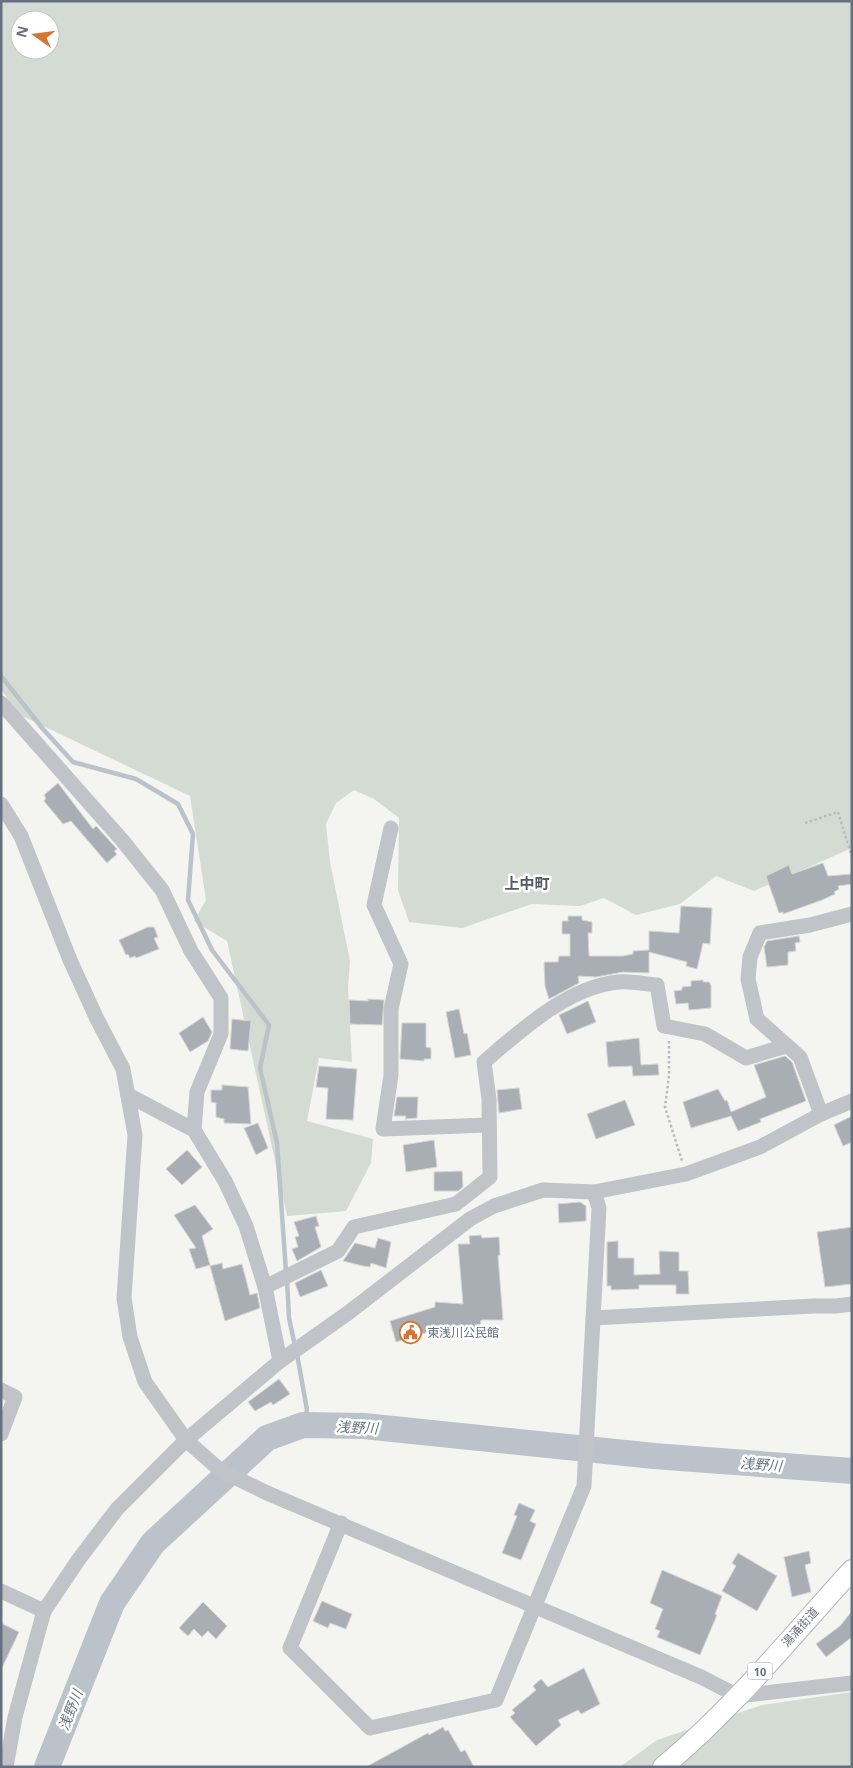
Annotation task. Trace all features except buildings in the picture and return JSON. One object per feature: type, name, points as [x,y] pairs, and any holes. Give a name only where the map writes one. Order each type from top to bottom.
[{"type":"main road","name":"湯涌街道","points":[[663,1767],[687,1747],[738,1696],[852,1570]]},
{"type":"street","points":[[1,703],[72,781],[162,890],[191,951],[221,998],[222,1034],[198,1092],[194,1130]]},
{"type":"street","points":[[1,804],[21,836],[70,960],[97,1019],[123,1068],[134,1135],[124,1298],[130,1338],[145,1382],[186,1440],[220,1470],[267,1493],[342,1523],[701,1677],[738,1696],[852,1683]]},
{"type":"street","points":[[391,828],[374,905],[401,964],[391,1009],[391,1075],[383,1129],[488,1125]]},
{"type":"street","points":[[821,1114],[800,1057],[757,1020],[748,979],[750,958],[760,933],[810,925],[852,914]]},
{"type":"street","points":[[269,1285],[294,1271],[338,1251],[354,1227],[456,1204],[490,1177],[489,1099],[484,1062],[552,1007],[602,984],[620,981],[657,985],[664,1026],[705,1034],[746,1058],[786,1046]]},
{"type":"street","points":[[128,1095],[194,1130],[225,1181],[246,1226],[269,1285],[284,1358]]},
{"type":"street","points":[[6,1767],[15,1717],[44,1611],[79,1559],[117,1509],[186,1440],[284,1358],[478,1214],[511,1200],[543,1190],[594,1192],[686,1174],[760,1147],[821,1114],[852,1101]]},
{"type":"street","points":[[342,1523],[290,1648],[370,1728],[496,1700],[584,1486],[599,1208],[594,1192]]},
{"type":"street","points":[[593,1318],[852,1304]]},
{"type":"street","points":[[1,1390],[16,1397],[1,1434]]},
{"type":"street","points":[[1,1591],[44,1611]]},
{"type":"path","points":[[805,823],[838,812],[852,857]]},
{"type":"path","points":[[669,1028],[669,1076],[665,1107],[686,1174]]},
{"type":"shaded area","points":[[1,1],[852,1],[852,848],[754,891],[716,876],[680,904],[636,915],[604,898],[580,906],[532,904],[462,928],[409,922],[398,890],[399,818],[374,799],[354,790],[336,803],[326,824],[330,862],[350,961],[348,988],[352,1062],[319,1058],[307,1121],[373,1139],[371,1163],[346,1211],[287,1216],[227,941],[194,921],[206,900],[190,796],[18,714],[1,689]]},
{"type":"shaded area","points":[[852,1692],[852,1767],[620,1767],[657,1740],[762,1705]]},
{"type":"waterway","points":[[1,676],[43,729],[73,762],[136,779],[178,804],[193,834],[188,900],[212,950],[269,1025],[260,1068],[277,1143],[286,1272]]},
{"type":"waterway","points":[[287,1280],[289,1318],[295,1346]]},
{"type":"waterway","points":[[297,1354],[307,1410],[303,1425]]},
{"type":"waterway","name":"浅野川","points":[[47,1767],[112,1603],[153,1543],[267,1438],[303,1425],[364,1426],[654,1456],[852,1471]]},
{"type":"place","name":"東浅川公民館","points":[[411,1332]]},
{"type":"district","name":"上中町","points":[[527,883]]}]
